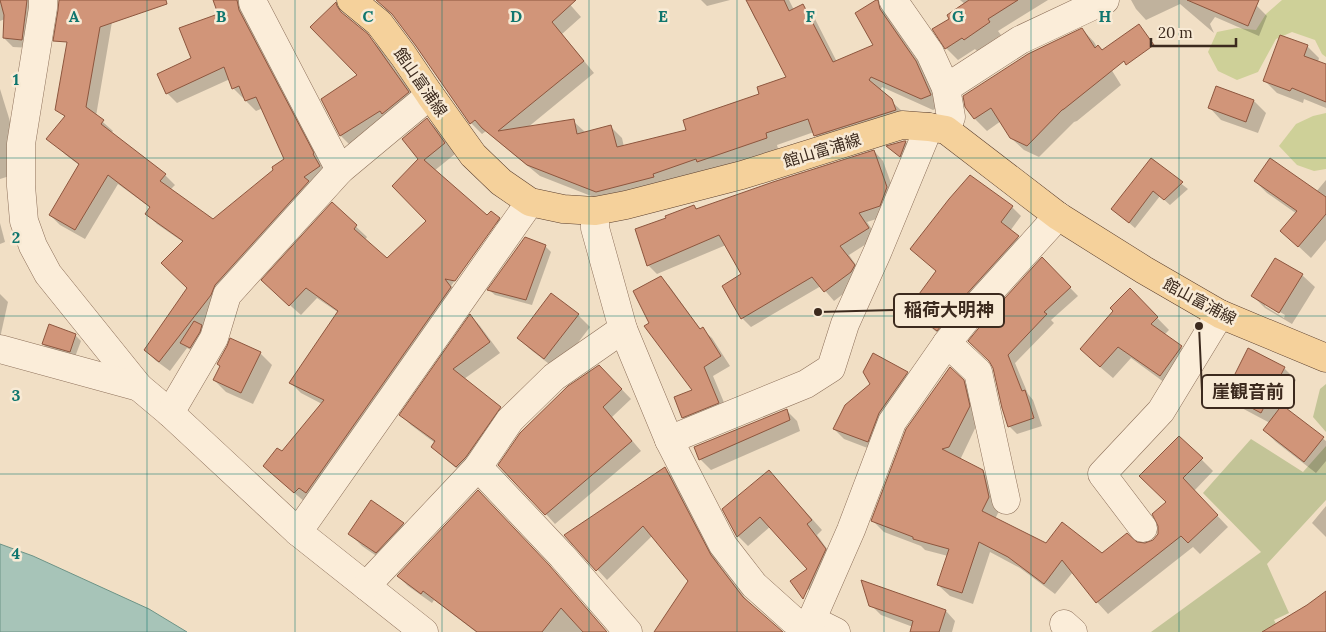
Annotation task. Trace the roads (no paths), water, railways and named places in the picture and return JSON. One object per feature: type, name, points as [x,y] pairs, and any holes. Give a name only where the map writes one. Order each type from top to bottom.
[{"type":"main road","name":"館山富浦線","points":[[353,0],[379,23],[473,155],[502,182],[530,202],[563,209],[595,211],[634,203],[742,175],[902,125],[937,129],[1058,216],[1144,270],[1220,314],[1326,358]]},
{"type":"street","points":[[43,0],[21,144],[21,186],[24,221],[33,246],[48,274],[138,386],[170,413],[298,532],[424,632]]},
{"type":"street","points":[[254,0],[254,4],[340,170]]},
{"type":"street","points":[[670,440],[806,384],[831,368],[845,324],[877,253],[937,129],[951,117],[946,88],[930,53],[893,0]]},
{"type":"street","points":[[946,88],[1020,40],[1105,0]]},
{"type":"street","points":[[170,413],[214,338],[227,295],[340,170],[430,95]]},
{"type":"street","points":[[298,532],[530,202]]},
{"type":"street","points":[[595,211],[595,228],[623,329],[670,440],[722,545],[754,585],[793,620],[807,629],[822,625],[836,632]]},
{"type":"street","points":[[807,629],[851,530],[892,422],[947,343],[975,308],[1058,216]]},
{"type":"street","points":[[1143,528],[1102,474],[1161,410],[1220,314]]},
{"type":"street","points":[[366,586],[478,467],[510,420],[554,377],[623,329]]},
{"type":"street","points":[[947,343],[978,372],[1006,500]]},
{"type":"street","points":[[0,349],[138,386]]},
{"type":"street","points":[[478,467],[562,556],[628,632]]},
{"type":"place","name":"稲荷大明神","points":[[818,312]]},
{"type":"place","name":"崖観音前","points":[[1199,326]]}]
